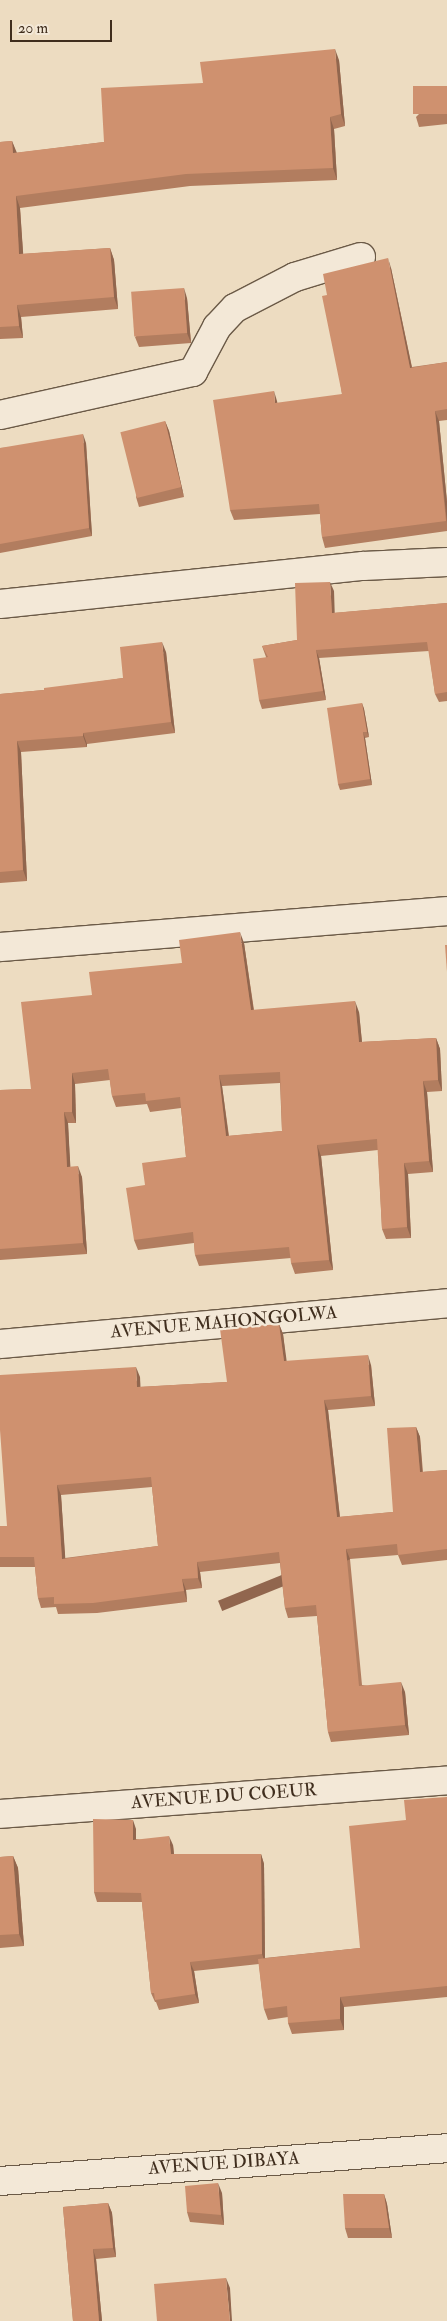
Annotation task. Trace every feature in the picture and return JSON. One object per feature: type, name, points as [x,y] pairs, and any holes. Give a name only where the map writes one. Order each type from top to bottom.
[{"type":"street","points":[[0,415],[193,372],[217,328],[235,308],[295,277],[361,257]]},
{"type":"street","points":[[0,604],[363,566],[447,562]]},
{"type":"street","points":[[0,946],[447,911]]},
{"type":"street","name":"AVENUE MAHONGOLWA","points":[[0,1344],[447,1303]]},
{"type":"street","name":"AVENUE DU COEUR","points":[[0,1814],[447,1780]]},
{"type":"street","name":"AVENUE DIBAYA","points":[[0,2180],[447,2148]]},
{"type":"building","points":[[335,49],[341,114],[330,117],[333,168],[186,174],[16,196],[19,254],[110,248],[114,297],[17,305],[19,326],[0,327],[0,142],[12,141],[13,153],[104,142],[101,88],[203,83],[200,62]]},
{"type":"building","points":[[413,86],[447,86],[447,114],[413,114]]},
{"type":"building","points":[[388,258],[410,368],[447,362],[447,409],[435,411],[446,521],[322,537],[319,504],[230,510],[213,400],[274,391],[275,403],[342,394],[322,296],[327,295],[323,274]]},
{"type":"building","points":[[184,288],[187,333],[134,337],[131,292]]},
{"type":"building","points":[[165,421],[181,487],[137,498],[120,432]]},
{"type":"building","points":[[83,434],[89,528],[0,544],[0,448]]},
{"type":"building","points":[[330,582],[332,613],[447,603],[447,692],[435,694],[427,642],[316,650],[323,691],[259,700],[253,659],[268,657],[262,646],[297,640],[295,583]]},
{"type":"building","points":[[162,642],[171,722],[83,733],[83,736],[17,741],[23,870],[0,872],[0,694],[44,690],[44,688],[123,678],[120,647]]},
{"type":"building","points":[[362,703],[367,732],[363,732],[370,779],[338,784],[327,708]]},
{"type":"building","points":[[240,932],[251,1010],[355,1001],[359,1042],[436,1038],[438,1080],[423,1081],[429,1161],[404,1163],[407,1227],[382,1229],[377,1139],[317,1145],[329,1260],[291,1263],[289,1247],[195,1255],[193,1232],[134,1240],[126,1188],[145,1185],[142,1163],[186,1157],[180,1097],[146,1101],[145,1093],[112,1096],[108,1069],[72,1073],[72,1112],[64,1112],[67,1167],[78,1166],[83,1243],[0,1249],[0,1090],[31,1089],[21,1002],[92,995],[89,972],[182,963],[179,940]],"holes":[[[280,1072],[282,1131],[226,1136],[219,1075]]]},
{"type":"building","points":[[445,945],[447,945],[447,972]]},
{"type":"building","points":[[279,1324],[284,1361],[368,1355],[371,1396],[324,1400],[337,1517],[393,1512],[387,1428],[416,1427],[420,1472],[447,1470],[447,1549],[398,1555],[397,1544],[346,1549],[359,1686],[401,1682],[405,1725],[328,1732],[316,1605],[285,1608],[279,1552],[197,1562],[198,1578],[182,1579],[184,1591],[93,1603],[54,1604],[54,1597],[38,1598],[34,1557],[0,1557],[0,1526],[7,1526],[0,1430],[0,1375],[136,1367],[137,1387],[227,1382],[220,1329]],"holes":[[[151,1477],[158,1546],[62,1559],[57,1485]]]},
{"type":"building","points":[[447,1797],[447,1986],[340,1997],[340,2019],[288,2023],[287,2006],[264,2009],[258,1959],[360,1948],[349,1826],[406,1820],[404,1800]]},
{"type":"building","points":[[93,1819],[133,1820],[133,1840],[169,1836],[171,1854],[261,1854],[262,1954],[190,1962],[195,1994],[155,2000],[154,1993],[151,1993],[141,1893],[94,1892]]},
{"type":"building","points":[[13,1856],[19,1934],[0,1935],[0,1857]]},
{"type":"building","points":[[218,2183],[221,2215],[187,2212],[185,2186]]},
{"type":"building","points":[[343,2194],[384,2194],[389,2228],[345,2228]]},
{"type":"building","points":[[108,2203],[113,2248],[93,2249],[99,2321],[73,2321],[63,2207]]},
{"type":"building","points":[[226,2278],[230,2321],[157,2321],[154,2284]]}]
